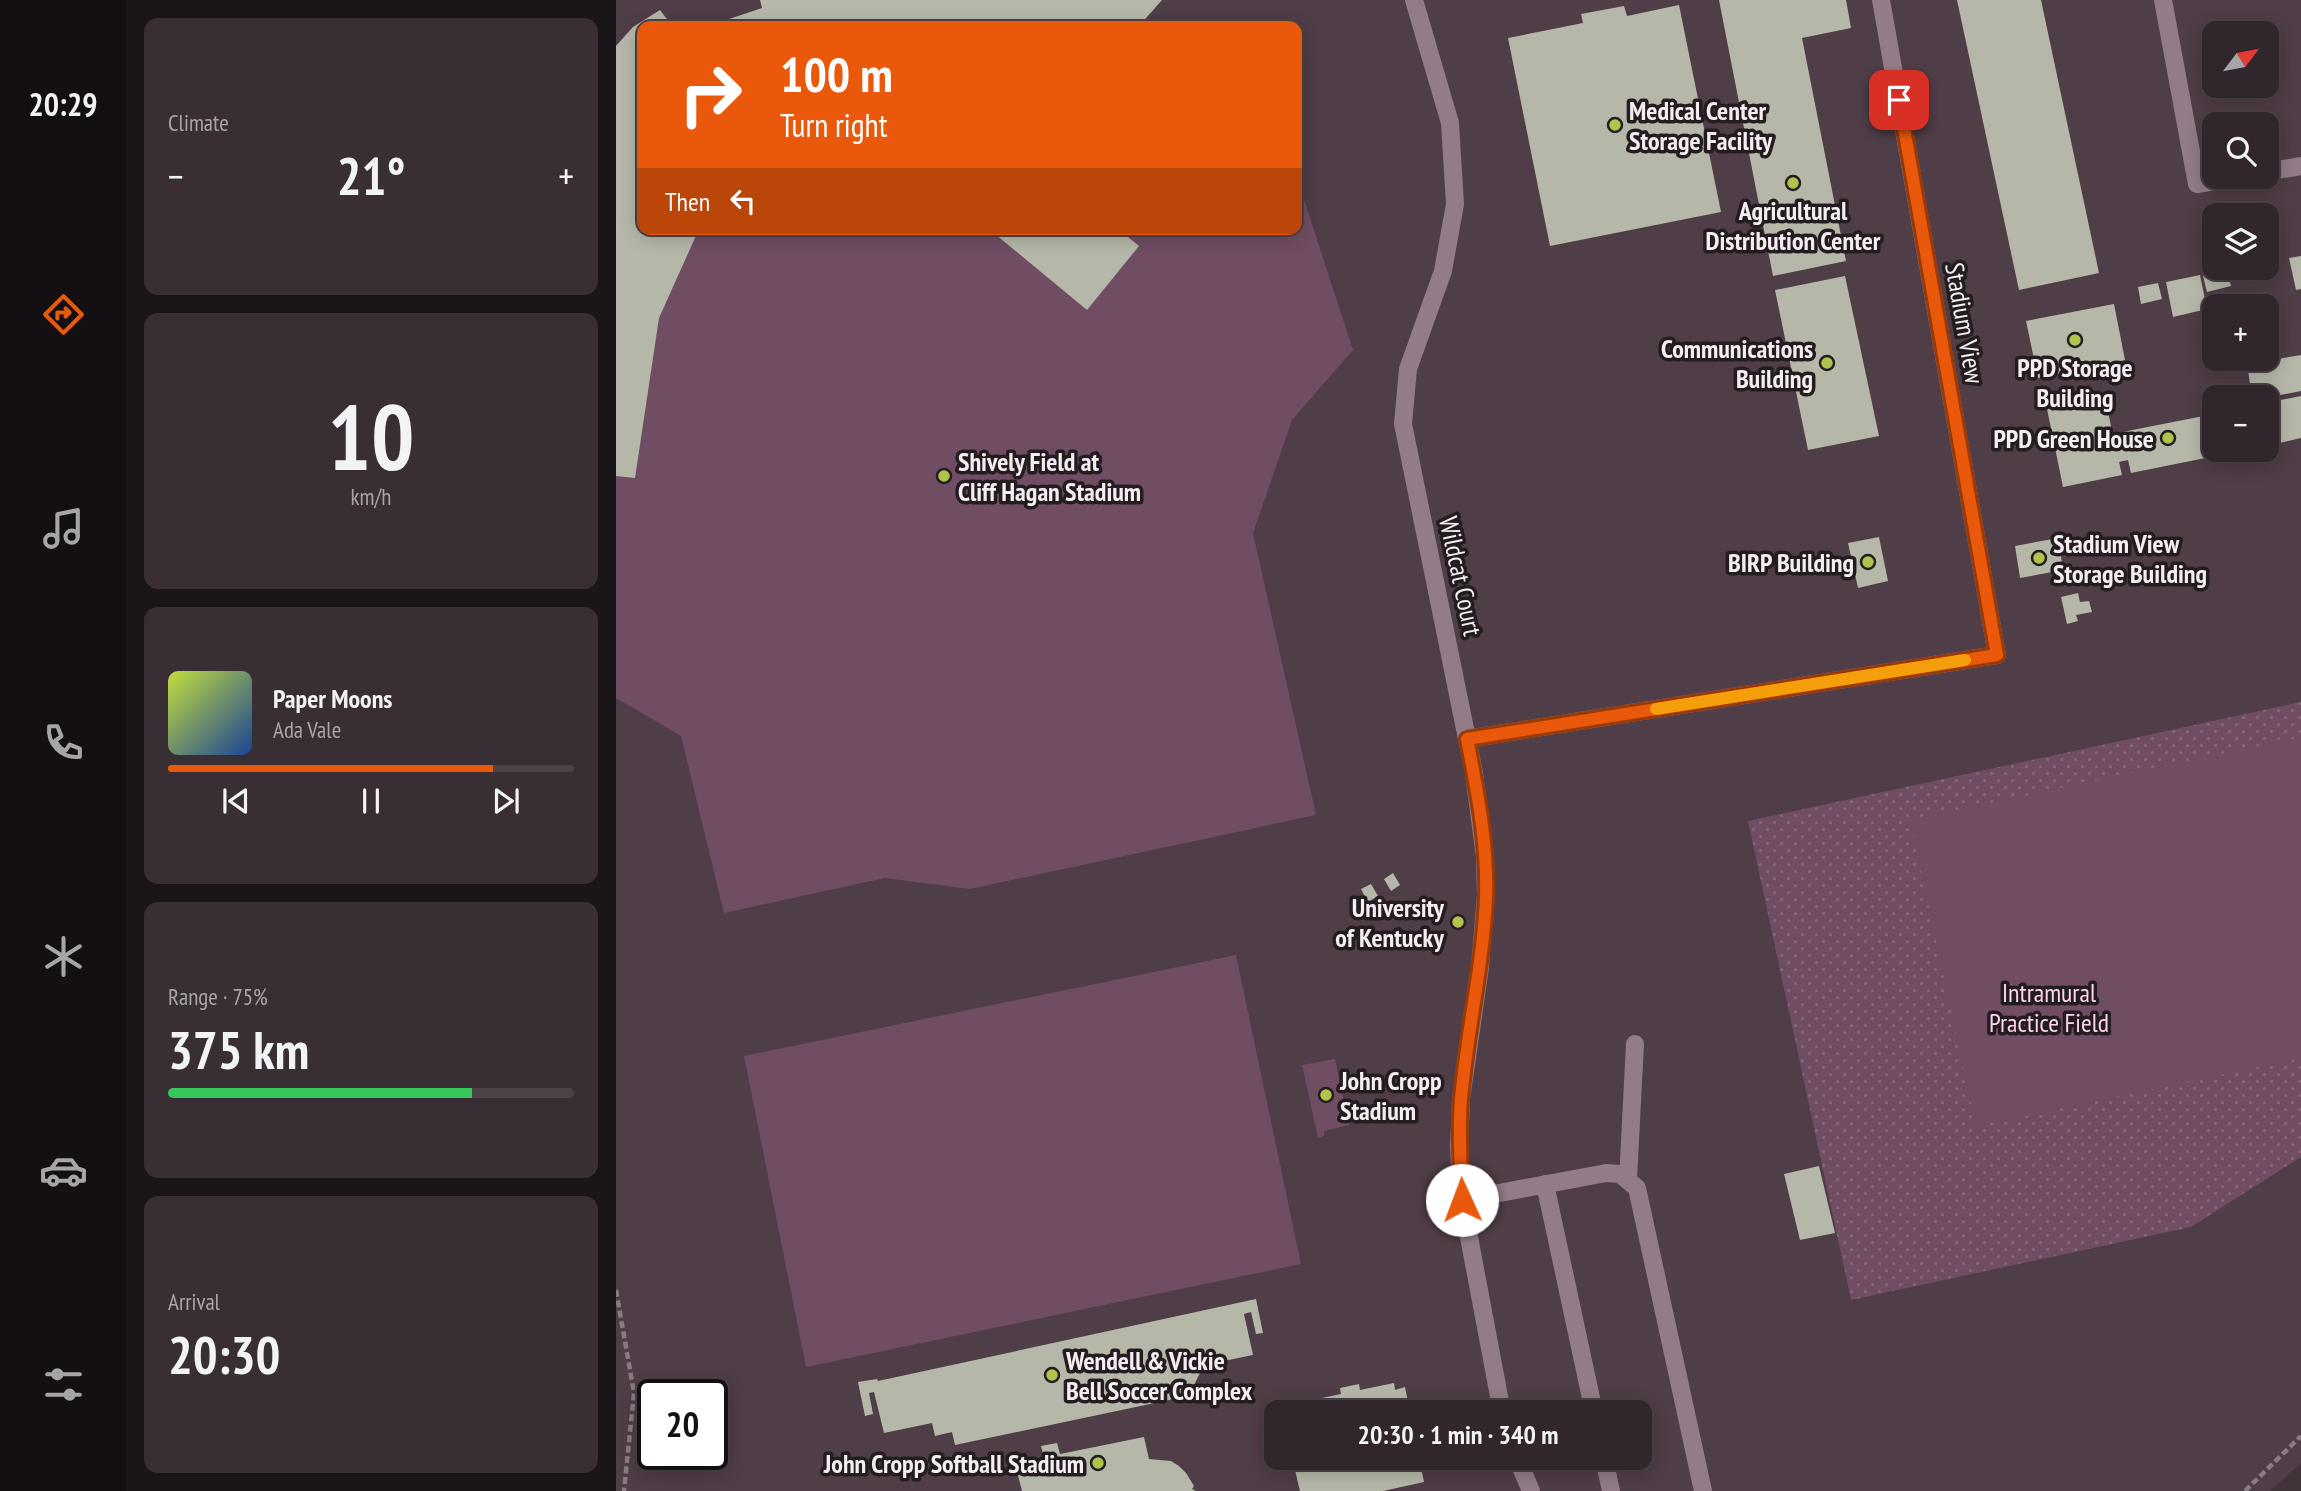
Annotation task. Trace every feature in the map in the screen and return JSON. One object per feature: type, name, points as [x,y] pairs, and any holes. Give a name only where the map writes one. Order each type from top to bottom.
[{"type":"street","name":"Stadium View","points":[[1467,739],[1997,655],[1881,0]]},
{"type":"street","points":[[2164,0],[2197,184],[2202,183]]},
{"type":"street","name":"Wildcat Court","points":[[1412,1],[1450,123],[1455,204],[1443,271],[1408,369],[1403,424],[1474,773],[1485,857],[1486,896],[1480,967],[1461,1099],[1461,1172],[1462,1200],[1500,1400]]},
{"type":"street","points":[[2279,170],[2301,166]]},
{"type":"street","points":[[1628,1179],[1635,1044]]},
{"type":"street","points":[[1462,1200],[1606,1173],[1620,1174],[1637,1188],[1703,1491]]},
{"type":"street","points":[[1545,1184],[1591,1400]]},
{"type":"street","points":[[1522,1470],[1531,1491]]},
{"type":"street","points":[[1607,1470],[1611,1491]]},
{"type":"path","points":[[616,1290],[634,1393],[624,1491]]},
{"type":"path","points":[[2245,1491],[2301,1436]]},
{"type":"shaded area","name":"University of Kentucky","points":[[616,0],[2301,0],[2301,1463],[2270,1491],[616,1491]]},
{"type":"green space","name":"Shively Field at Cliff Hagan Stadium","points":[[660,10],[668,21],[643,21]]},
{"type":"green space","name":"Shively Field at Cliff Hagan Stadium","points":[[637,24],[637,235],[1302,235],[1302,193],[1353,350],[1292,420],[1253,533],[1316,815],[970,889],[885,878],[724,913],[681,736],[616,698],[616,46]]},
{"type":"green space","name":"Intramural Practice Field","points":[[2301,702],[2301,1157],[2191,1227],[1851,1300],[1748,821]]},
{"type":"green space","points":[[2301,737],[2301,1058],[1976,1126],[1910,820]]},
{"type":"green space","points":[[1236,955],[1301,1264],[806,1367],[744,1056]]},
{"type":"green space","name":"John Cropp Stadium","points":[[1335,1059],[1349,1125],[1324,1131],[1324,1136],[1318,1138],[1302,1065]]},
{"type":"building","points":[[760,0],[1162,0],[1143,21],[723,21],[762,8]]},
{"type":"building","name":"Agricultural Distribution Center","points":[[1719,0],[1846,0],[1851,28],[1802,38],[1846,261],[1773,276]]},
{"type":"building","points":[[1957,0],[2041,0],[2099,273],[2019,290]]},
{"type":"building","name":"Medical Center Storage Facility","points":[[1679,5],[1721,212],[1550,246],[1508,38],[1583,23],[1581,14],[1624,6],[1627,16]]},
{"type":"building","points":[[660,10],[668,21],[643,21]]},
{"type":"building","points":[[637,24],[637,235],[696,235],[659,318],[635,478],[616,476],[616,46]]},
{"type":"building","points":[[996,235],[1125,235],[1139,246],[1087,310]]},
{"type":"building","points":[[2301,256],[2301,289],[2296,290],[2289,258]]},
{"type":"building","points":[[2200,275],[2204,294],[2202,310],[2173,317],[2166,282]]},
{"type":"building","name":"Communications Building","points":[[1845,276],[1879,436],[1808,450],[1775,290]]},
{"type":"building","points":[[2204,280],[2230,280],[2231,286],[2207,292]]},
{"type":"building","points":[[2158,283],[2162,299],[2141,304],[2138,287]]},
{"type":"building","name":"PPD Storage Building","points":[[2114,304],[2125,360],[2038,378],[2026,321]]},
{"type":"building","points":[[2301,355],[2301,391],[2279,395],[2279,385],[2250,385],[2248,371],[2279,371],[2279,359]]},
{"type":"building","name":"PPD Green House","points":[[2104,392],[2115,446],[2124,444],[2122,432],[2202,416],[2202,459],[2131,473],[2128,460],[2119,462],[2122,475],[2063,487],[2046,404]]},
{"type":"building","points":[[2301,396],[2301,438],[2279,443],[2279,400]]},
{"type":"building","name":"BIRP Building","points":[[1879,537],[1888,581],[1858,588],[1848,543]]},
{"type":"building","name":"Stadium View Storage Building","points":[[2058,538],[2063,570],[2020,578],[2015,546]]},
{"type":"building","points":[[2078,593],[2080,602],[2089,601],[2092,612],[2076,615],[2078,621],[2067,624],[2061,597]]},
{"type":"building","points":[[1393,873],[1400,885],[1391,891],[1384,879]]},
{"type":"building","points":[[1371,884],[1378,896],[1368,902],[1361,889]]},
{"type":"building","points":[[1819,1166],[1835,1233],[1800,1240],[1784,1174]]},
{"type":"building","name":"Wendell & Vickie Bell Soccer Complex","points":[[1256,1299],[1263,1333],[1256,1334],[1251,1312],[1244,1314],[1253,1355],[1204,1365],[1195,1383],[1197,1385],[1182,1396],[1169,1400],[955,1445],[952,1432],[935,1436],[932,1423],[884,1433],[874,1392],[869,1393],[873,1414],[865,1416],[858,1382],[878,1381]]},
{"type":"building","points":[[1394,1383],[1395,1390],[1405,1387],[1408,1400],[1312,1400],[1341,1394],[1340,1388],[1359,1384],[1360,1390]]},
{"type":"building","name":"John Cropp Softball Stadium","points":[[1144,1437],[1149,1459],[1171,1461],[1179,1466],[1194,1486],[1192,1489],[1196,1491],[1022,1491],[1015,1464],[1044,1458],[1041,1446],[1057,1443],[1060,1454]]},
{"type":"building","points":[[1295,1470],[1422,1470],[1424,1482],[1383,1491],[1300,1491]]},
{"type":"slow traffic","points":[[1656,709],[1965,660]]},
{"type":"place","name":"Medical Center Storage Facility","points":[[1615,125]]},
{"type":"place","name":"Agricultural Distribution Center","points":[[1793,183]]},
{"type":"place","name":"PPD Storage Building","points":[[2075,340]]},
{"type":"place","name":"Communications Building","points":[[1827,363]]},
{"type":"place","name":"PPD Green House","points":[[2168,438]]},
{"type":"place","name":"Shively Field at Cliff Hagan Stadium","points":[[944,476]]},
{"type":"place","name":"Stadium View Storage Building","points":[[2039,558]]},
{"type":"place","name":"BIRP Building","points":[[1868,562]]},
{"type":"place","name":"University of Kentucky","points":[[1458,922]]},
{"type":"place","name":"John Cropp Stadium","points":[[1326,1095]]},
{"type":"place","name":"Wendell & Vickie Bell Soccer Complex","points":[[1052,1375]]},
{"type":"place","name":"John Cropp Softball Stadium","points":[[1098,1463]]},
{"type":"route","points":[[1462,1200],[1461,1099],[1480,967],[1486,896],[1485,857],[1467,739],[1997,655],[1899,100]]}]
